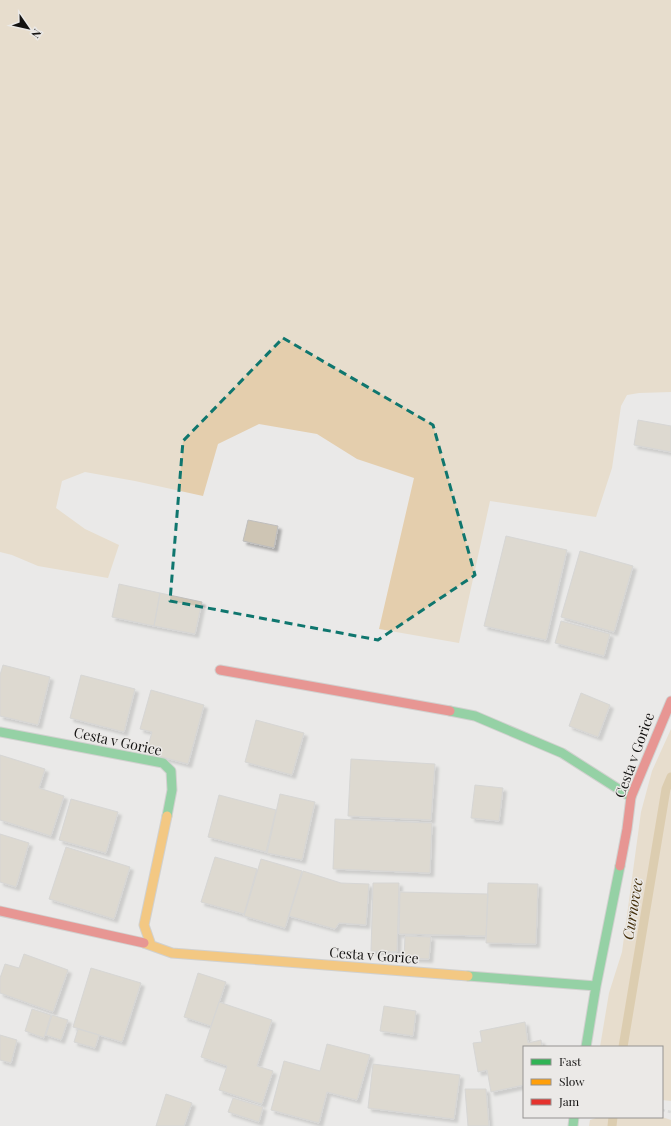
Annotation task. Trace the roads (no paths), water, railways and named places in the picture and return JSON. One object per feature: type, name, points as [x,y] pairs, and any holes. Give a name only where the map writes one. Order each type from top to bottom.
[{"type":"street","points":[[220,670],[475,716],[562,753],[631,797]]},
{"type":"street","name":"Cesta v Gorice","points":[[586,1046],[596,986],[627,829],[631,797],[671,701]]},
{"type":"street","name":"Cesta v Gorice","points":[[0,732],[163,763],[172,771],[172,790],[144,925],[150,945]]},
{"type":"street","name":"Cesta v Gorice","points":[[0,911],[150,945],[172,953],[596,986]]},
{"type":"waterway","name":"Curnovec","points":[[623,1046],[666,789],[671,777]]},
{"type":"waterway","name":"Curnovec","points":[[612,1126],[613,1118]]}]
